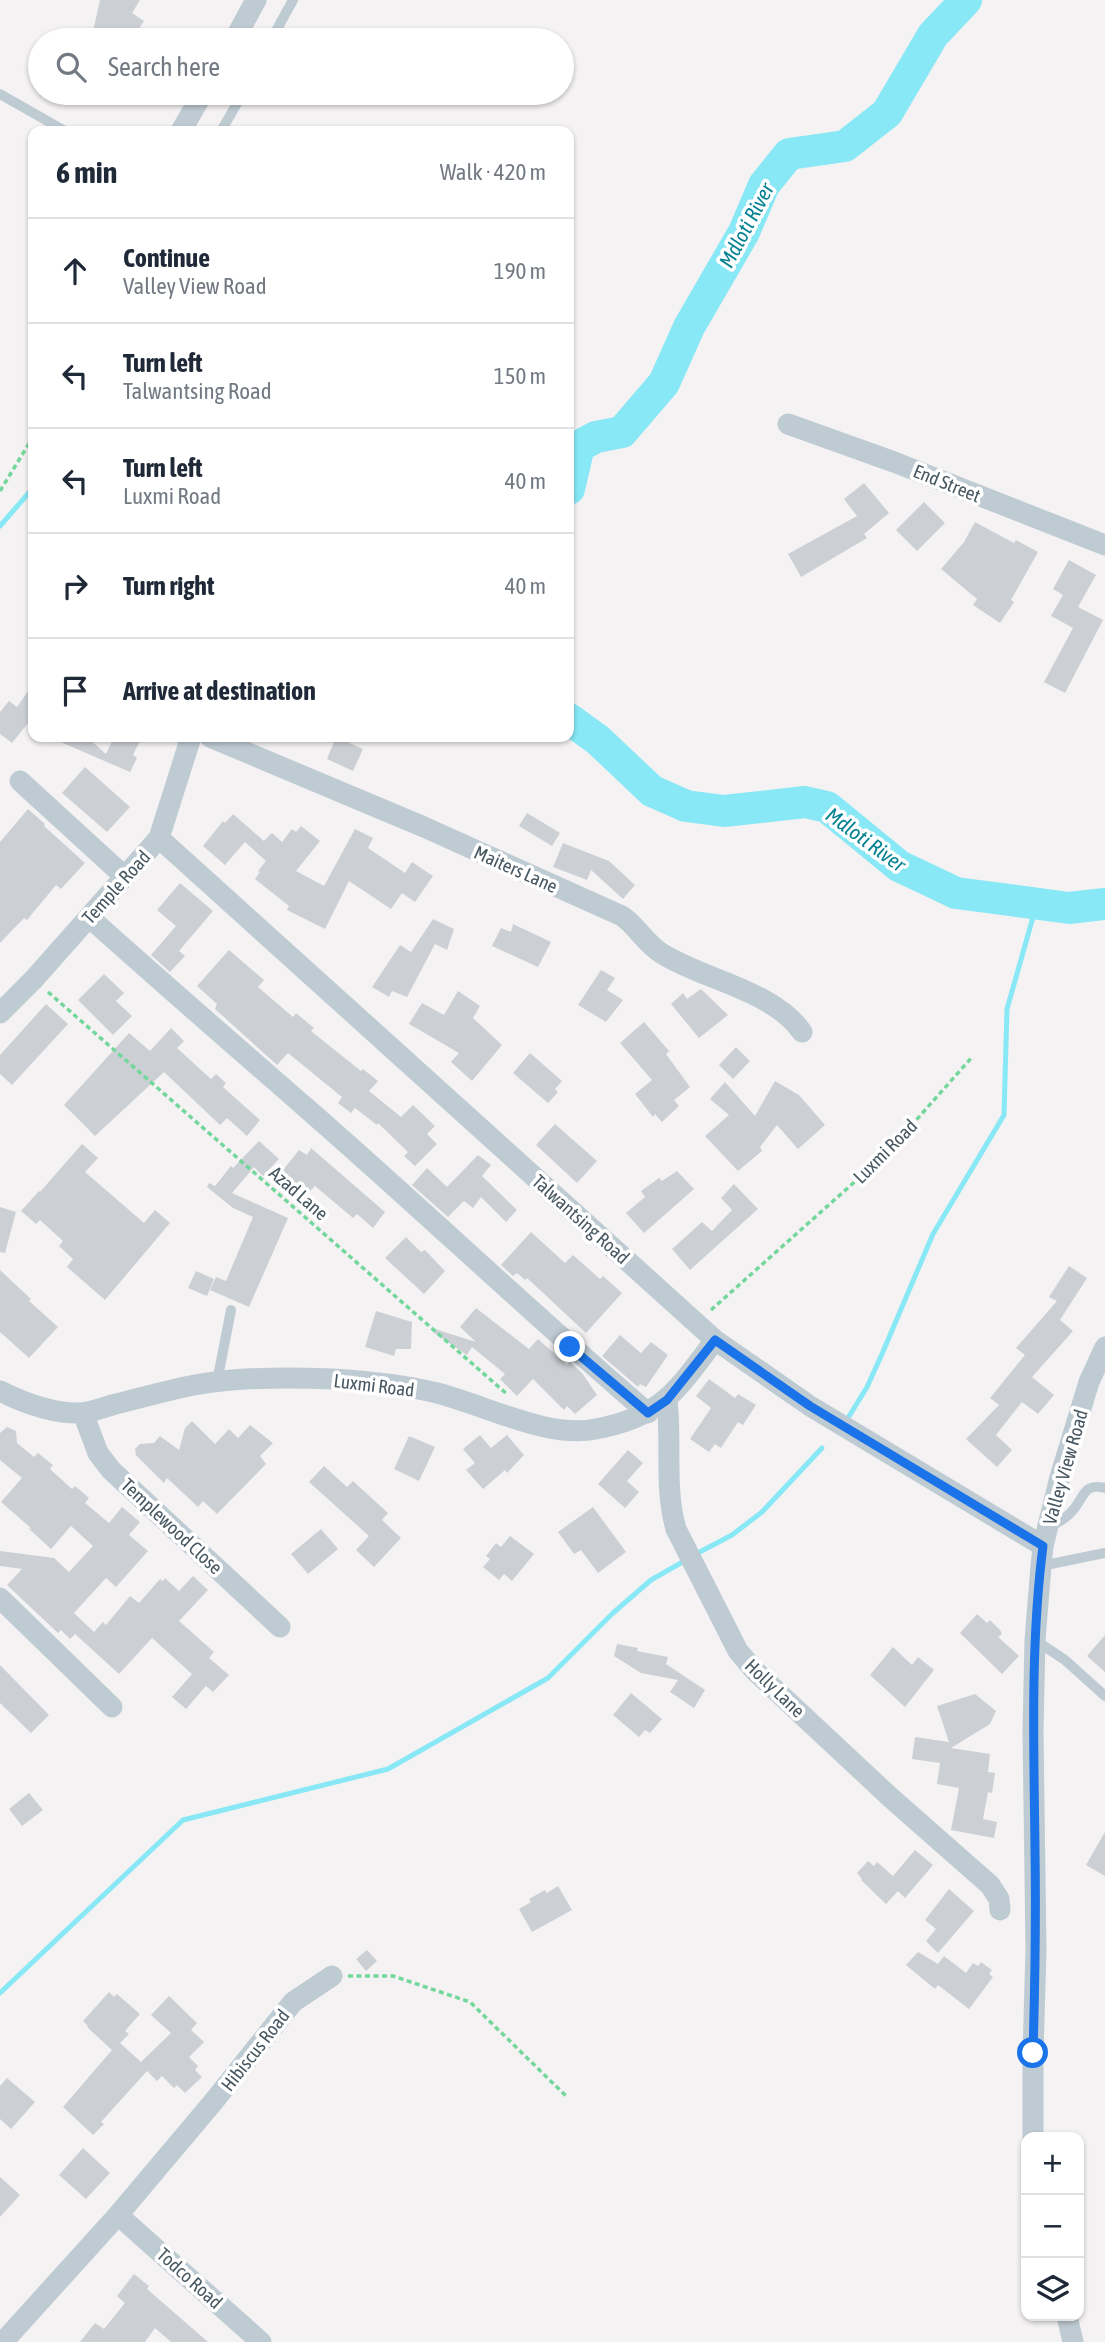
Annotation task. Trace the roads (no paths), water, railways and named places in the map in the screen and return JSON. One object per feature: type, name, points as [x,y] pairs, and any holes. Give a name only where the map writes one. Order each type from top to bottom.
[{"type":"street","points":[[241,28],[256,0]]},
{"type":"street","points":[[184,126],[196,105]]},
{"type":"street","name":"End Street","points":[[788,424],[894,462],[1105,545]]},
{"type":"street","name":"Temple Road","points":[[0,1013],[159,838],[189,742]]},
{"type":"street","name":"Maiters Lane","points":[[222,742],[424,827],[622,916],[660,952],[776,1008],[794,1021],[802,1032]]},
{"type":"street","points":[[20,781],[125,877]]},
{"type":"street","name":"Talwantsing Road","points":[[159,838],[715,1340],[810,1406],[1044,1547]]},
{"type":"street","points":[[89,917],[305,1106],[570,1347],[648,1413]]},
{"type":"street","name":"Luxmi Road","points":[[0,1391],[19,1401],[83,1413],[198,1384],[244,1378],[333,1380],[390,1385],[448,1396],[545,1428],[593,1430],[648,1413],[667,1400],[715,1340]]},
{"type":"street","name":"Valley View Road","points":[[1033,2132],[1036,1950],[1033,1731],[1035,1640],[1044,1547],[1060,1477],[1089,1382],[1105,1347]]},
{"type":"street","name":"Holly Lane","points":[[667,1400],[671,1444],[668,1494],[676,1530],[746,1661],[890,1797],[990,1885],[999,1899],[1000,1910]]},
{"type":"street","name":"Templewood Close","points":[[83,1413],[98,1453],[111,1470],[280,1627]]},
{"type":"street","points":[[0,1598],[112,1707]]},
{"type":"street","name":"Hibiscus Road","points":[[3,2342],[118,2215],[293,2003],[332,1976]]},
{"type":"street","name":"Todco Road","points":[[118,2215],[261,2342]]},
{"type":"street","points":[[1068,2321],[1073,2342]]},
{"type":"lane","points":[[278,28],[293,0]]},
{"type":"lane","points":[[1,97],[56,126]]},
{"type":"lane","points":[[224,126],[236,105]]},
{"type":"lane","points":[[217,1382],[232,1310]]},
{"type":"lane","points":[[1044,1547],[1087,1489],[1094,1486],[1105,1488]]},
{"type":"lane","points":[[1044,1547],[1105,1553]]},
{"type":"lane","points":[[1035,1640],[1065,1661],[1105,1696]]},
{"type":"waterway","name":"Mdloti River","points":[[574,468],[579,446],[596,437],[622,432],[664,383],[689,327],[744,232],[764,185],[789,154],[845,146],[887,113],[933,35],[966,0]]},
{"type":"waterway","points":[[0,526],[28,494]]},
{"type":"waterway","name":"Mdloti River","points":[[574,723],[598,740],[652,791],[686,806],[724,811],[805,802],[827,807],[899,866],[956,893],[1069,908],[1105,904]]},
{"type":"waterway","points":[[848,1418],[867,1387],[933,1234],[1004,1115],[1007,1009],[1037,903]]},
{"type":"waterway","points":[[694,1555],[732,1535],[762,1512],[822,1448]]},
{"type":"waterway","points":[[0,1993],[183,1820],[388,1769],[548,1678],[613,1613],[651,1580],[686,1560]]}]
